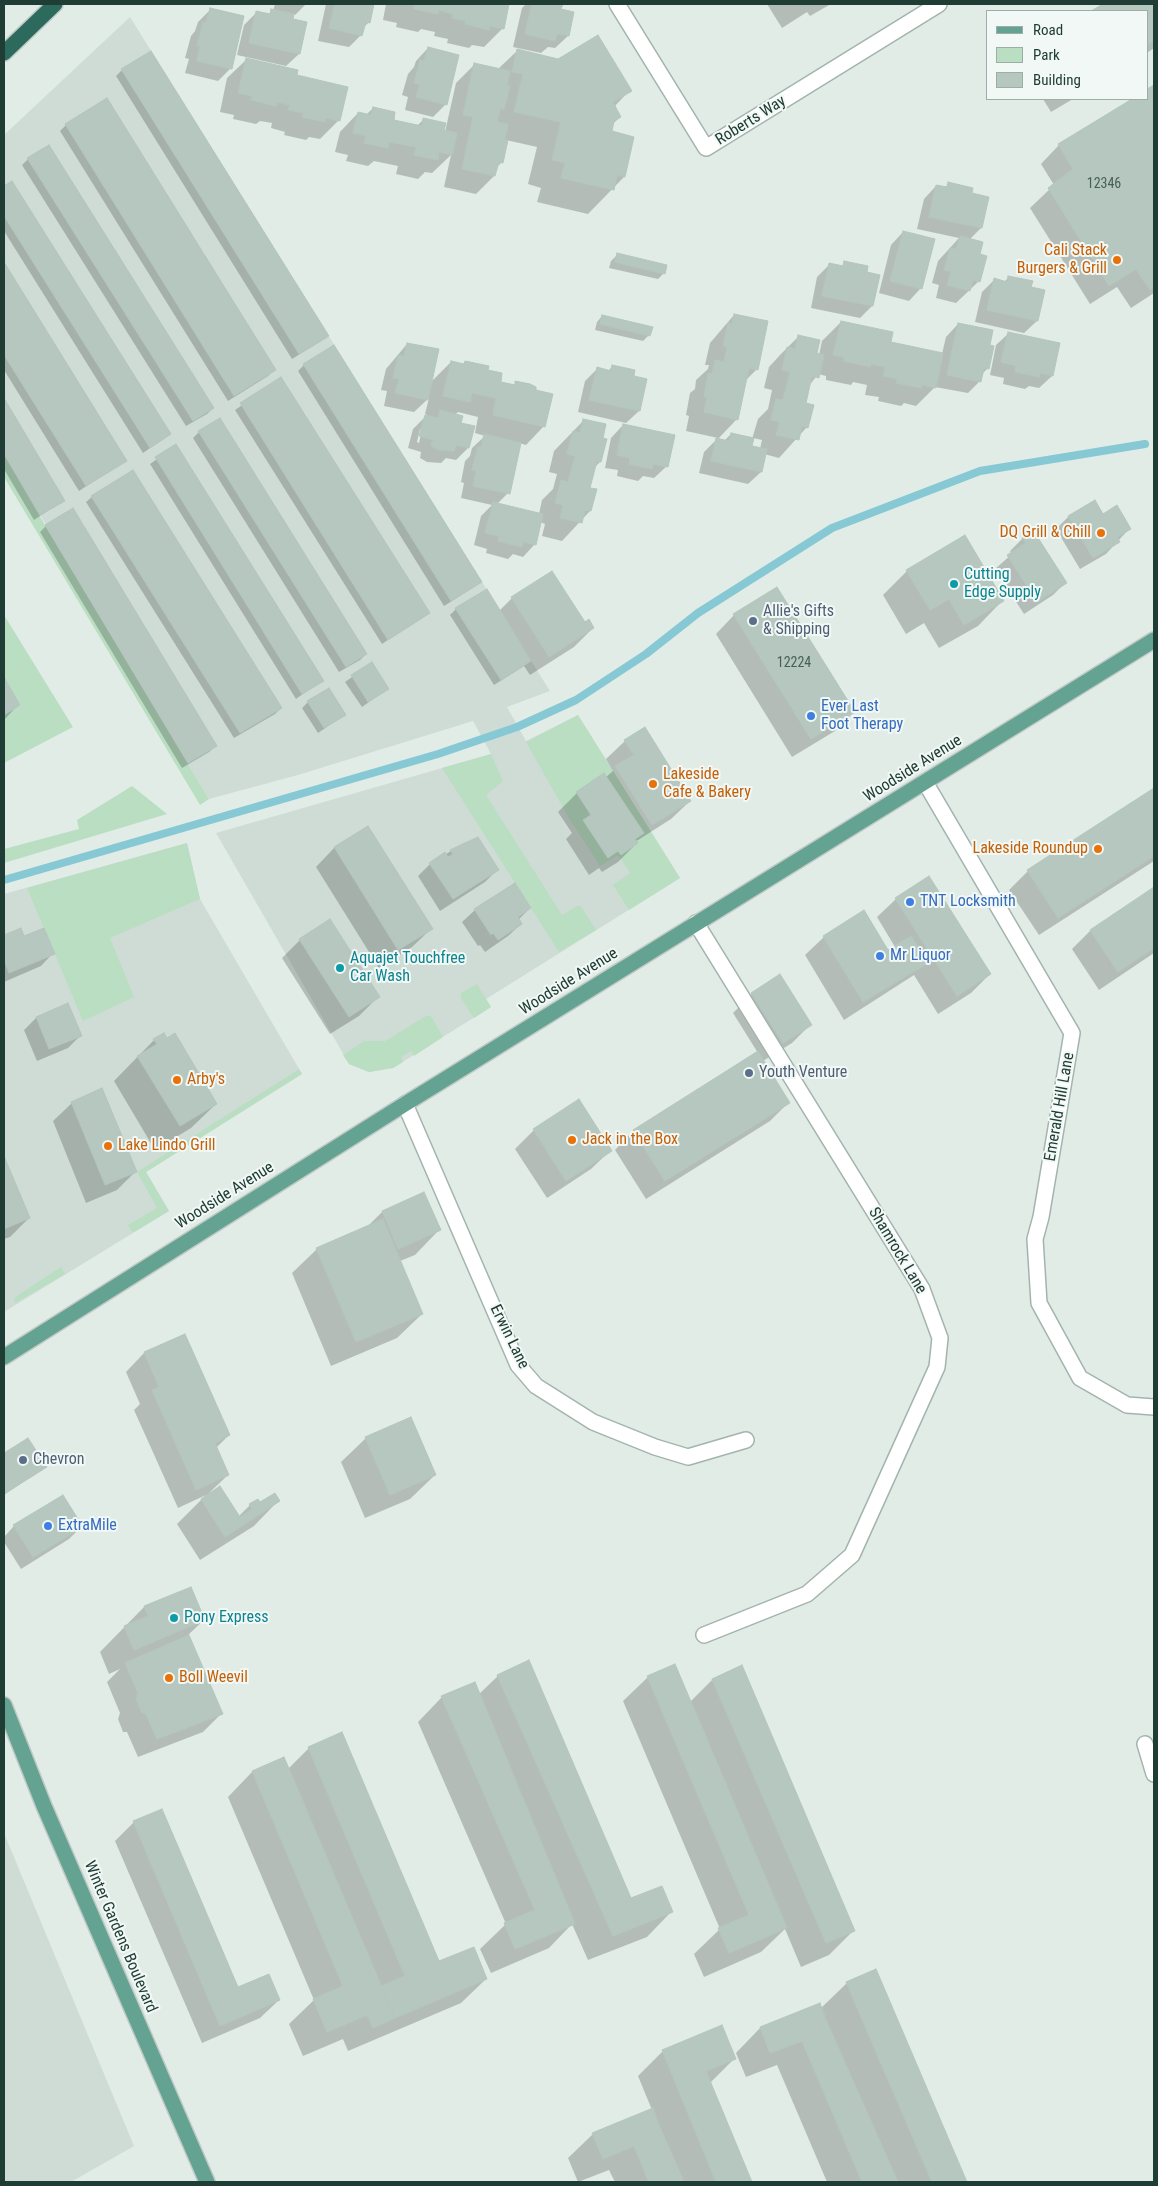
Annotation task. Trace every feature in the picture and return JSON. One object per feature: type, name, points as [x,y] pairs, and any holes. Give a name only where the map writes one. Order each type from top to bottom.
[{"type":"highway","points":[[4,53],[55,4]]},
{"type":"main road","name":"Woodside Avenue","points":[[4,1357],[405,1104],[1154,640]]},
{"type":"main road","name":"Winter Gardens Boulevard","points":[[4,1705],[44,1806],[207,2182]]},
{"type":"street","name":"Roberts Way","points":[[617,4],[706,148],[939,4]]},
{"type":"street","name":"Emerald Hill Lane","points":[[925,782],[1072,1033],[1041,1217],[1035,1239],[1039,1304],[1080,1378],[1127,1405],[1154,1407]]},
{"type":"street","name":"Shamrock Lane","points":[[696,923],[922,1290],[940,1338],[937,1367],[852,1555],[807,1594],[704,1635]]},
{"type":"street","name":"Erwin Lane","points":[[405,1104],[518,1365],[536,1386],[593,1422],[688,1458],[746,1440]]},
{"type":"street","points":[[1145,1744],[1154,1774]]},
{"type":"shaded area","points":[[130,17],[550,691],[507,707],[526,741],[578,715],[680,878],[486,999],[491,1007],[393,1068],[369,1072],[349,1064],[216,833],[491,754],[473,721],[298,775],[209,799],[4,454],[4,135]]},
{"type":"shaded area","points":[[187,843],[200,899],[302,1074],[146,1172],[169,1211],[4,1312],[4,894]]},
{"type":"shaded area","points":[[4,1833],[134,2146],[71,2182],[4,2182]]},
{"type":"green space","points":[[4,454],[209,799],[200,805],[4,477]]},
{"type":"green space","points":[[4,615],[73,727],[4,763],[4,715],[20,705],[4,677]]},
{"type":"green space","points":[[578,715],[680,878],[629,910],[613,885],[630,873],[618,855],[600,866],[569,818],[526,742]]},
{"type":"green space","points":[[491,754],[503,781],[486,795],[562,915],[577,906],[581,906],[596,930],[559,952],[442,768]]},
{"type":"green space","points":[[132,786],[167,814],[4,863],[4,849],[79,829],[77,820]]},
{"type":"green space","points":[[187,843],[200,899],[110,938],[134,997],[83,1021],[27,888]]},
{"type":"green space","points":[[477,984],[491,1007],[474,1018],[461,998],[461,993]]},
{"type":"green space","points":[[426,1016],[431,1016],[443,1037],[414,1056],[411,1051],[401,1057],[403,1062],[393,1068],[369,1072],[349,1064],[343,1055],[364,1041],[385,1041]]},
{"type":"green space","points":[[299,1069],[302,1074],[146,1172],[169,1211],[134,1232],[131,1231],[128,1225],[157,1208],[137,1172]]},
{"type":"green space","points":[[61,1267],[65,1274],[15,1303],[14,1298]]},
{"type":"building","points":[[335,4],[374,4],[370,23],[366,22],[362,36],[329,28]]},
{"type":"building","points":[[410,4],[509,4],[504,29],[490,26],[489,30],[465,24],[466,21],[452,18],[453,14],[439,10],[438,14],[414,9],[415,5]]},
{"type":"building","points":[[532,4],[563,4],[561,9],[574,12],[569,36],[557,34],[555,41],[525,34]]},
{"type":"building","points":[[1103,4],[1154,4],[1154,40],[1148,44],[1148,10],[1093,10]]},
{"type":"building","points":[[210,8],[244,16],[232,69],[197,61],[200,46],[197,46],[203,22],[206,23]]},
{"type":"building","points":[[271,9],[294,14],[293,19],[307,22],[300,54],[249,43],[256,11],[270,14]]},
{"type":"building","points":[[598,35],[632,91],[613,102],[621,117],[614,121],[612,131],[634,137],[625,177],[617,175],[614,190],[561,178],[565,163],[552,160],[561,122],[514,112],[523,74],[512,72],[517,49],[558,59]]},
{"type":"building","points":[[428,47],[459,55],[447,105],[416,97],[420,84],[414,83],[420,60],[424,61]]},
{"type":"building","points":[[151,51],[329,336],[299,354],[121,69]]},
{"type":"building","points":[[246,58],[298,70],[297,75],[348,87],[340,121],[326,118],[325,122],[302,117],[303,113],[288,110],[290,105],[277,102],[276,106],[251,100],[252,96],[238,93]]},
{"type":"building","points":[[474,63],[510,71],[507,85],[510,86],[504,109],[500,109],[497,122],[508,124],[505,139],[508,140],[503,163],[499,162],[495,176],[462,169],[473,117],[463,115]]},
{"type":"building","points":[[1154,85],[1154,287],[1150,290],[1136,269],[1109,286],[1048,188],[1073,169],[1058,144],[1130,100],[1148,100],[1148,88]]},
{"type":"building","points":[[107,98],[276,370],[234,396],[65,124]]},
{"type":"building","points":[[373,107],[395,112],[394,120],[422,126],[423,118],[446,123],[444,130],[457,133],[452,155],[439,152],[438,160],[414,155],[416,147],[389,142],[388,148],[364,143],[366,136],[353,133],[358,112],[371,115]]},
{"type":"building","points":[[49,145],[214,408],[193,421],[27,158]]},
{"type":"building","points":[[12,181],[171,434],[150,448],[4,216],[4,186]]},
{"type":"building","points":[[948,182],[973,188],[972,193],[989,197],[982,228],[929,217],[936,185],[947,187]]},
{"type":"building","points":[[903,231],[935,239],[922,289],[890,281]]},
{"type":"building","points":[[960,236],[983,242],[980,254],[987,256],[980,282],[973,280],[970,291],[947,285],[951,272],[944,270],[950,248],[956,249]]},
{"type":"building","points":[[617,253],[667,265],[665,274],[615,262]]},
{"type":"building","points":[[844,261],[868,266],[867,272],[880,275],[873,306],[822,296],[829,263],[843,266]]},
{"type":"building","points":[[4,262],[127,461],[86,486],[4,355]]},
{"type":"building","points":[[1008,276],[1033,281],[1031,287],[1045,290],[1038,321],[987,310],[994,278],[1007,282]]},
{"type":"building","points":[[734,314],[768,321],[758,370],[749,368],[738,420],[704,412],[707,397],[704,397],[708,373],[712,374],[715,360],[724,362],[727,347],[723,346],[728,323],[732,324]]},
{"type":"building","points":[[602,315],[653,327],[650,336],[600,324]]},
{"type":"building","points":[[841,321],[893,332],[891,342],[943,353],[936,388],[922,385],[921,388],[896,383],[897,379],[883,376],[885,367],[871,364],[870,367],[844,361],[844,357],[833,355]]},
{"type":"building","points":[[958,323],[993,330],[990,345],[994,346],[989,369],[984,368],[981,382],[947,375]]},
{"type":"building","points":[[1008,332],[1060,343],[1053,376],[1040,373],[1039,377],[1015,372],[1016,366],[1001,362]]},
{"type":"building","points":[[798,335],[820,340],[817,353],[824,355],[819,378],[812,376],[806,403],[814,405],[808,428],[802,426],[799,440],[776,435],[780,422],[771,420],[776,399],[783,400],[790,372],[782,370],[787,347],[795,349]]},
{"type":"building","points":[[407,343],[439,349],[428,400],[395,393],[399,379],[393,378],[398,355],[404,356]]},
{"type":"building","points":[[334,345],[482,582],[451,601],[303,364]]},
{"type":"building","points":[[451,361],[464,364],[465,361],[489,366],[488,370],[502,373],[501,382],[515,385],[515,381],[530,384],[536,387],[536,390],[553,394],[545,427],[493,415],[496,398],[472,393],[470,402],[443,396]]},
{"type":"building","points":[[612,365],[635,370],[634,376],[647,379],[640,411],[589,400],[597,367],[611,371]]},
{"type":"building","points":[[281,377],[430,613],[388,640],[240,403]]},
{"type":"building","points":[[4,398],[65,501],[40,515],[4,454]]},
{"type":"building","points":[[440,410],[463,416],[461,423],[475,426],[469,448],[456,445],[454,451],[439,450],[431,446],[433,440],[419,436],[425,415],[438,418]]},
{"type":"building","points":[[220,418],[367,654],[346,667],[198,431]]},
{"type":"building","points":[[583,419],[606,424],[603,438],[607,439],[601,462],[597,461],[590,488],[597,489],[591,511],[585,510],[582,523],[560,518],[563,505],[555,503],[561,480],[568,482],[575,456],[567,454],[573,431],[580,433]]},
{"type":"building","points":[[623,424],[675,435],[668,467],[653,464],[652,469],[629,464],[630,458],[617,455]]},
{"type":"building","points":[[731,433],[754,438],[752,446],[767,449],[762,472],[711,461],[716,438],[729,441]]},
{"type":"building","points":[[484,434],[521,443],[510,494],[473,486],[476,471],[472,470],[478,447],[481,447]]},
{"type":"building","points":[[176,444],[324,681],[302,694],[155,457]]},
{"type":"building","points":[[133,470],[282,708],[240,733],[91,496]]},
{"type":"building","name":"DQ Grill & Chill","points":[[1095,500],[1103,514],[1117,505],[1131,529],[1117,537],[1120,542],[1093,558],[1068,516]]},
{"type":"building","points":[[493,502],[543,514],[536,545],[523,542],[522,547],[498,541],[499,536],[485,533]]},
{"type":"building","points":[[73,508],[217,746],[188,763],[45,525]]},
{"type":"building","points":[[1033,530],[1067,583],[1037,602],[1007,555],[1026,543],[1022,538]]},
{"type":"building","name":"Cutting Edge Supply","points":[[965,535],[1004,601],[964,625],[949,599],[930,610],[906,570]]},
{"type":"building","points":[[552,571],[585,622],[589,619],[594,628],[549,657],[511,597]]},
{"type":"building","points":[[777,587],[855,712],[811,739],[733,614]]},
{"type":"building","points":[[487,589],[531,661],[501,680],[455,608]]},
{"type":"building","points":[[372,662],[389,689],[368,702],[351,675]]},
{"type":"building","points":[[4,677],[20,705],[4,715]]},
{"type":"building","points":[[329,688],[346,715],[324,728],[307,701]]},
{"type":"building","name":"Lakeside Cafe & Bakery","points":[[645,727],[691,801],[652,825],[615,766],[634,755],[624,740]]},
{"type":"building","points":[[604,773],[644,833],[635,839],[638,843],[621,855],[618,851],[608,858],[583,820],[591,815],[576,792]]},
{"type":"building","points":[[1154,788],[1154,856],[1058,918],[1027,870]]},
{"type":"building","points":[[368,826],[433,929],[398,950],[334,847]]},
{"type":"building","points":[[478,837],[499,870],[453,899],[429,863],[445,852],[448,857],[453,854],[450,850]]},
{"type":"building","points":[[929,876],[991,974],[957,996],[895,898]]},
{"type":"building","points":[[515,883],[531,908],[518,917],[522,924],[498,940],[493,933],[491,935],[474,909]]},
{"type":"building","points":[[1154,887],[1154,948],[1118,972],[1090,930]]},
{"type":"building","name":"Mr Liquor","points":[[864,910],[888,950],[911,936],[928,963],[863,1002],[823,936]]},
{"type":"building","name":"Aquajet Touchfree Car Wash","points":[[330,919],[380,997],[349,1017],[299,939]]},
{"type":"building","points":[[21,928],[24,936],[44,928],[55,954],[9,973],[4,960],[4,935]]},
{"type":"building","points":[[780,974],[812,1025],[783,1043],[751,993]]},
{"type":"building","points":[[68,1003],[82,1036],[49,1049],[36,1017]]},
{"type":"building","name":"Arby's","points":[[164,1033],[167,1038],[175,1033],[217,1104],[180,1126],[137,1056],[157,1044],[153,1039]]},
{"type":"building","points":[[758,1051],[790,1103],[665,1181],[633,1130]]},
{"type":"building","name":"Lake Lindo Grill","points":[[102,1088],[137,1172],[105,1185],[71,1102]]},
{"type":"building","name":"Jack in the Box","points":[[579,1099],[612,1151],[566,1181],[533,1129]]},
{"type":"building","points":[[4,1156],[30,1218],[4,1229]]},
{"type":"building","points":[[424,1192],[441,1230],[398,1249],[382,1211]]},
{"type":"building","points":[[383,1219],[423,1314],[356,1342],[316,1248]]},
{"type":"building","points":[[185,1334],[230,1435],[215,1443],[229,1475],[196,1490],[152,1390],[159,1387],[144,1352]]},
{"type":"building","points":[[411,1417],[436,1475],[390,1495],[365,1437]]},
{"type":"building","name":"Chevron","points":[[28,1438],[47,1467],[4,1494],[4,1453]]},
{"type":"building","points":[[220,1486],[240,1517],[252,1509],[249,1504],[258,1499],[260,1502],[275,1493],[280,1501],[225,1537],[201,1499]]},
{"type":"building","name":"ExtraMile","points":[[63,1495],[83,1527],[33,1557],[13,1525]]},
{"type":"building","name":"Pony Express","points":[[191,1587],[205,1620],[134,1650],[124,1626],[148,1616],[144,1606]]},
{"type":"building","name":"Boll Weevil","points":[[189,1635],[223,1714],[157,1739],[146,1714],[142,1713],[136,1699],[138,1693],[125,1663]]},
{"type":"building","points":[[529,1660],[631,1898],[662,1886],[673,1912],[613,1936],[497,1675]]},
{"type":"building","points":[[675,1664],[787,1928],[729,1953],[718,1928],[749,1915],[647,1676]]},
{"type":"building","points":[[742,1665],[855,1931],[826,1943],[712,1679]]},
{"type":"building","points":[[475,1682],[575,1924],[515,1949],[504,1923],[535,1910],[441,1696]]},
{"type":"building","points":[[342,1732],[439,1961],[474,1947],[487,1979],[395,2018],[381,1986],[405,1976],[308,1747]]},
{"type":"building","points":[[284,1757],[395,2018],[373,2028],[367,2015],[327,2032],[313,1999],[343,1986],[252,1771]]},
{"type":"building","points":[[162,1809],[238,1987],[269,1974],[280,2000],[220,2026],[133,1821]]},
{"type":"building","points":[[876,1969],[967,2182],[932,2182],[846,1982]]},
{"type":"building","points":[[820,2003],[898,2182],[862,2182],[802,2041],[770,2053],[760,2027]]},
{"type":"building","points":[[722,2025],[736,2059],[706,2071],[752,2182],[716,2182],[662,2050]]},
{"type":"building","points":[[653,2108],[684,2182],[649,2182],[634,2146],[603,2159],[592,2133]]},
{"type":"waterway","points":[[4,880],[438,754],[517,727],[576,700],[646,654],[698,613],[832,528],[980,471],[1145,444]]},
{"type":"place","name":"Cali Stack Burgers & Grill","points":[[1117,260]]},
{"type":"place","name":"DQ Grill & Chill","points":[[1101,533]]},
{"type":"place","name":"Cutting Edge Supply","points":[[954,584]]},
{"type":"place","name":"Allie's Gifts & Shipping","points":[[753,621]]},
{"type":"place","name":"Ever Last Foot Therapy","points":[[811,716]]},
{"type":"place","name":"Lakeside Cafe & Bakery","points":[[653,784]]},
{"type":"place","name":"Lakeside Roundup","points":[[1098,849]]},
{"type":"place","name":"TNT Locksmith","points":[[910,902]]},
{"type":"place","name":"Mr Liquor","points":[[880,956]]},
{"type":"place","name":"Aquajet Touchfree Car Wash","points":[[340,968]]},
{"type":"place","name":"Youth Venture","points":[[749,1073]]},
{"type":"place","name":"Arby's","points":[[177,1080]]},
{"type":"place","name":"Jack in the Box","points":[[572,1140]]},
{"type":"place","name":"Lake Lindo Grill","points":[[108,1146]]},
{"type":"place","name":"Chevron","points":[[23,1460]]},
{"type":"place","name":"ExtraMile","points":[[48,1526]]},
{"type":"place","name":"Pony Express","points":[[174,1618]]},
{"type":"place","name":"Boll Weevil","points":[[169,1678]]}]
